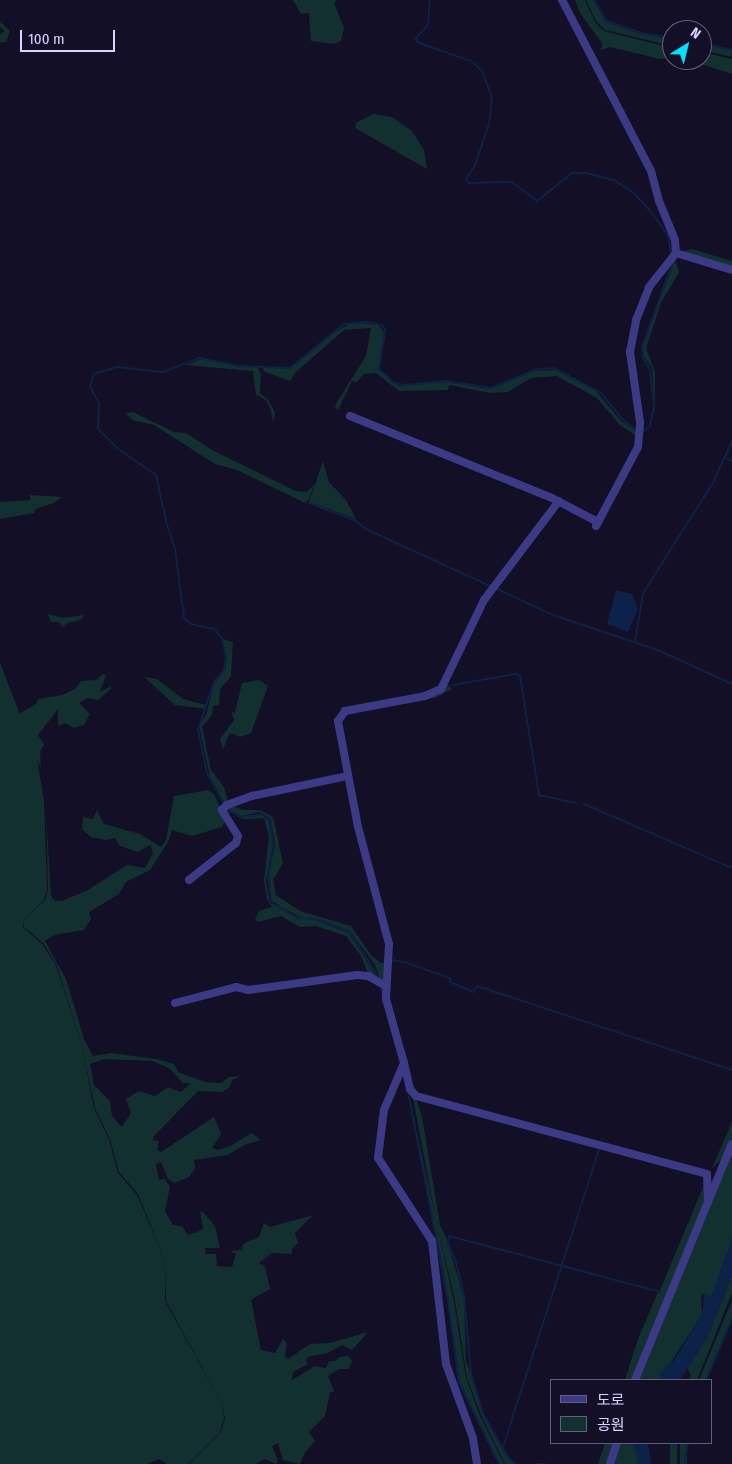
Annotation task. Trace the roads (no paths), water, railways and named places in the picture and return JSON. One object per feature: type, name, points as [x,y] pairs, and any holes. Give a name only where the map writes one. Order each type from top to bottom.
[{"type":"street","points":[[350,416],[558,501],[597,524],[638,447],[640,435],[630,352],[636,320],[649,287],[676,253],[674,240],[659,201],[651,170],[562,0]]},
{"type":"street","points":[[676,253],[732,270]]},
{"type":"street","points":[[558,501],[484,600],[441,689],[425,696],[345,711],[340,716],[338,726],[348,776],[389,944],[386,999],[410,1088],[416,1096],[707,1174]]},
{"type":"street","points":[[189,880],[236,843],[238,836],[224,807],[252,796],[348,776]]},
{"type":"street","points":[[175,1003],[236,987],[248,990],[357,975],[368,976],[386,986]]},
{"type":"street","points":[[404,1063],[384,1110],[378,1158],[432,1241],[446,1364],[473,1438],[478,1464]]},
{"type":"street","points":[[636,1379],[732,1144]]},
{"type":"street","points":[[707,1174],[726,1160]]},
{"type":"street","points":[[707,1174],[708,1202]]},
{"type":"street","points":[[610,1464],[617,1444]]},
{"type":"water","points":[[616,590],[632,594],[638,609],[628,632],[607,624]]},
{"type":"water","points":[[732,1239],[732,1274],[709,1334],[681,1379],[659,1379],[663,1369],[674,1360],[702,1315],[704,1293],[711,1298]]},
{"type":"water","points":[[633,1444],[648,1444],[651,1464],[639,1464]]},
{"type":"waterway","points":[[430,0],[428,25],[416,38],[417,42],[473,62],[482,71],[492,97],[489,124],[475,165],[466,179],[468,183],[512,182],[537,201],[572,173],[587,173],[614,180],[634,193],[651,212],[668,235],[671,254]]},
{"type":"waterway","points":[[594,0],[607,21],[641,33],[662,36]]},
{"type":"waterway","points":[[712,45],[732,50]]},
{"type":"waterway","points":[[643,431],[650,426],[654,405],[650,370],[643,358],[642,347],[673,262]]},
{"type":"waterway","points":[[223,802],[207,773],[198,730],[214,682],[224,670],[226,658],[222,638],[214,629],[191,624],[184,618],[175,548],[167,525],[156,475],[118,449],[98,429],[99,403],[90,387],[94,374],[117,367],[163,372],[200,358],[239,366],[290,368],[344,324],[367,322],[381,325],[385,329],[379,369],[394,383],[405,385],[446,381],[491,388],[534,370],[554,368],[601,393],[621,418],[636,431]]},
{"type":"waterway","points":[[725,457],[732,441]]},
{"type":"waterway","points":[[635,642],[643,593],[714,481],[724,457],[732,461]]},
{"type":"waterway","points":[[309,503],[354,520],[366,529],[492,587]]},
{"type":"waterway","points":[[497,589],[553,615],[660,651],[732,684]]},
{"type":"waterway","points":[[452,685],[516,674],[520,676],[539,795],[576,803]]},
{"type":"waterway","points":[[584,804],[732,868]]},
{"type":"waterway","points":[[228,810],[241,817],[264,814],[269,820],[273,843],[268,879],[272,903],[298,918],[316,919],[350,932],[379,978]]},
{"type":"waterway","points":[[391,960],[404,962],[450,978],[450,982],[473,992],[477,986],[732,1070]]},
{"type":"waterway","points":[[381,988],[387,1015]]},
{"type":"waterway","points":[[408,1091],[448,1300],[459,1382],[499,1464]]},
{"type":"waterway","points":[[503,1447],[600,1147]]},
{"type":"waterway","points":[[515,1464],[506,1455],[483,1413],[471,1374],[464,1295],[456,1262],[448,1244],[449,1236],[661,1292]]},
{"type":"waterway","points":[[706,1379],[732,1319]]},
{"type":"waterway","points":[[684,1464],[688,1444]]},
{"type":"waterway","points":[[538,1464],[545,1464]]}]
